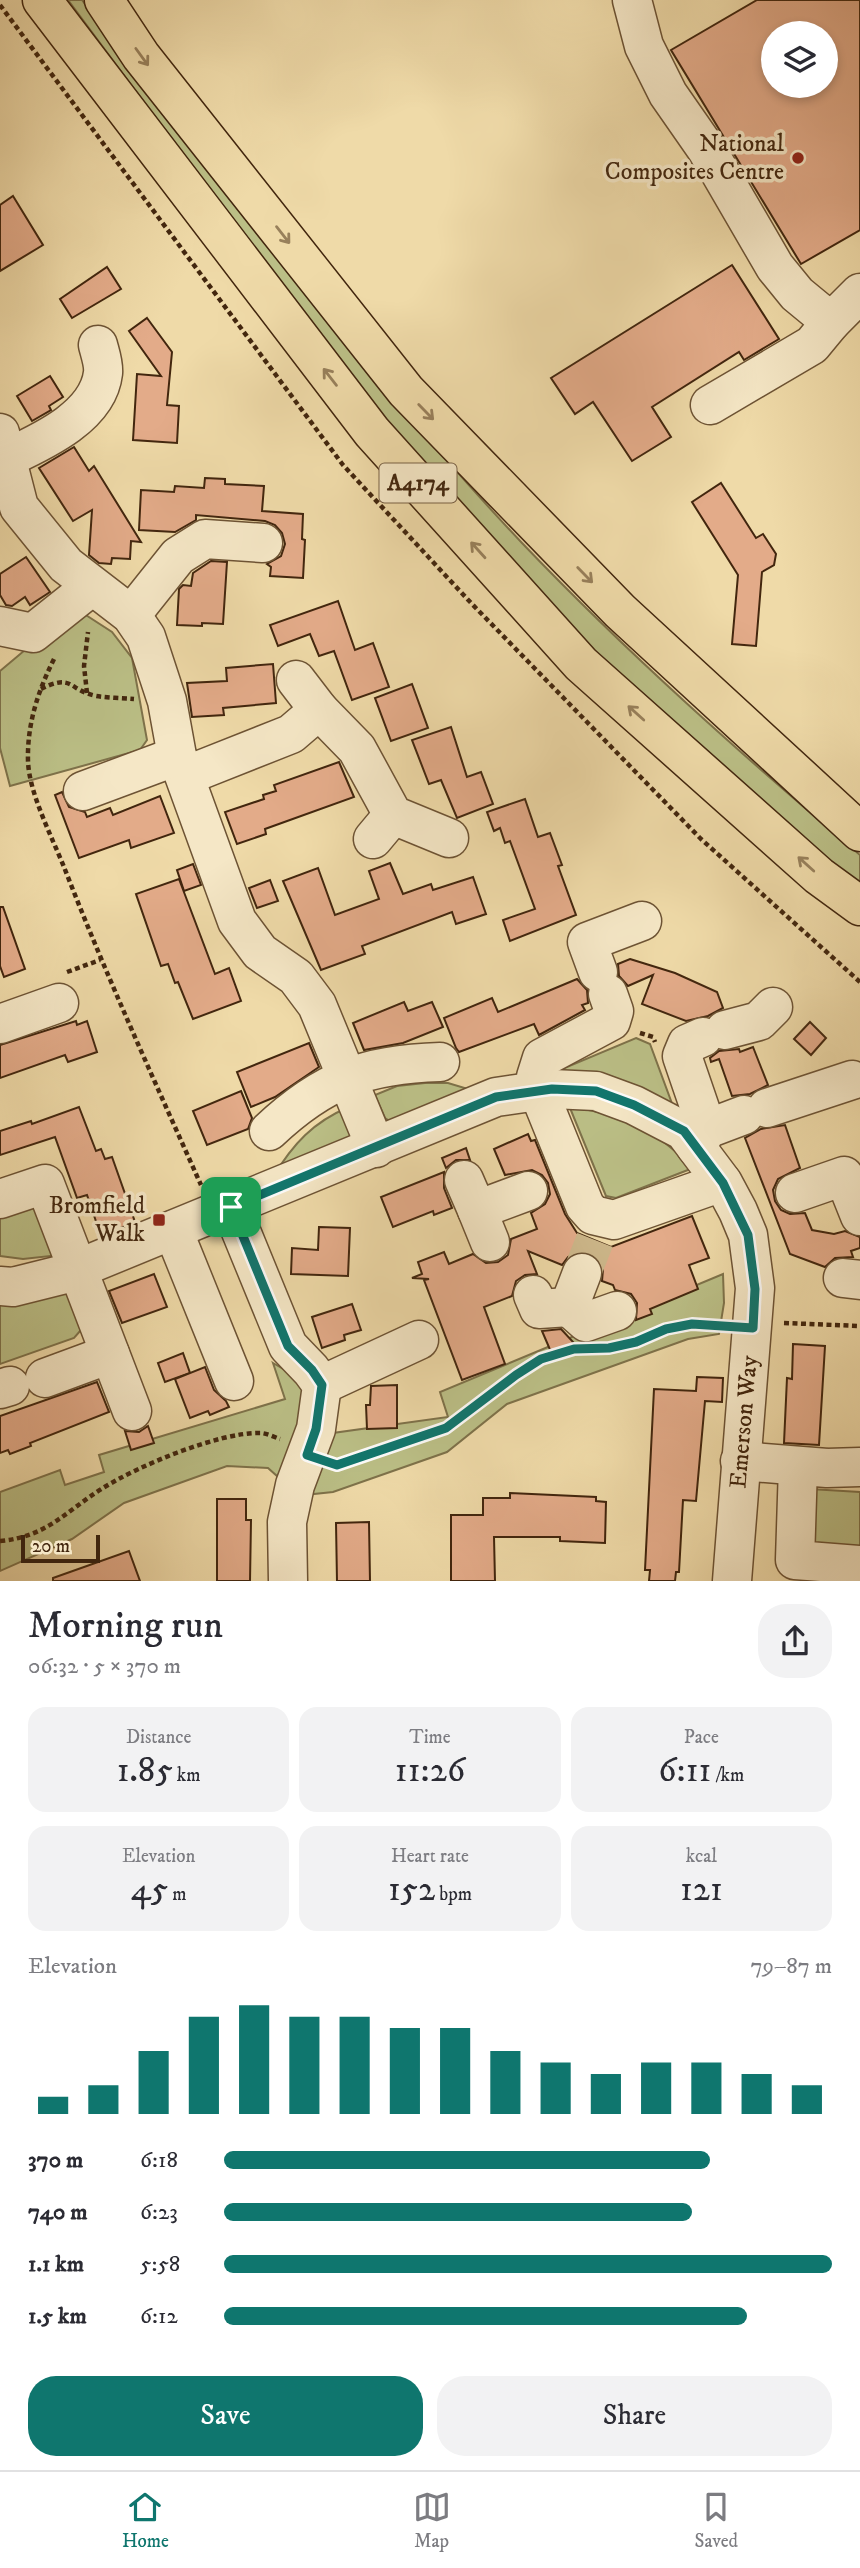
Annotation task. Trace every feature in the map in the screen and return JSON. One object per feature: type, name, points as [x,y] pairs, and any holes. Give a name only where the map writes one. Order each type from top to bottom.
[{"type":"highway","name":"A4174","points":[[42,0],[372,432],[581,664],[819,876],[860,906]]},
{"type":"highway","name":"A4174","points":[[104,0],[141,56],[406,391],[620,611],[860,832]]},
{"type":"street","points":[[632,0],[644,46],[668,93],[707,150],[775,267],[797,294],[831,322]]},
{"type":"street","points":[[710,405],[812,345],[860,293]]},
{"type":"street","points":[[98,345],[103,372],[97,391],[79,417],[48,439],[3,446],[19,507],[66,565],[110,599],[146,636],[155,657],[167,701],[181,766],[237,922],[260,952],[296,977],[317,1005],[376,1147]]},
{"type":"street","points":[[0,625],[33,633],[110,599],[205,539],[263,543]]},
{"type":"street","points":[[296,680],[319,710],[357,749],[383,827],[449,838]]},
{"type":"street","points":[[83,791],[291,734],[319,710]]},
{"type":"street","points":[[618,1329],[586,1322],[587,1260],[593,1215],[551,1181],[536,1077],[542,1058],[611,1021],[614,1012],[587,942],[642,921]]},
{"type":"street","points":[[0,1024],[59,1003]]},
{"type":"street","points":[[773,1007],[759,1021],[687,1044],[682,1056],[702,1138],[756,1111],[852,1080]]},
{"type":"street","points":[[269,1131],[317,1090],[347,1078],[404,1063],[440,1062]]},
{"type":"street","name":"Emerson Way","points":[[0,1286],[13,1287],[77,1269],[496,1097],[538,1090],[596,1091],[634,1105],[702,1138],[757,1196],[748,1235],[755,1289],[732,1581]]},
{"type":"street","points":[[533,1295],[539,1309],[587,1260],[614,1220],[757,1196],[844,1176],[860,1216]]},
{"type":"street","points":[[477,1211],[551,1181]]},
{"type":"street","points":[[0,1199],[45,1184],[132,1411]]},
{"type":"street","points":[[222,1211],[288,1346],[312,1370],[322,1385],[316,1429],[295,1485],[287,1522],[288,1581]]},
{"type":"street","points":[[173,1230],[234,1381]]},
{"type":"street","points":[[322,1385],[419,1340]]},
{"type":"street","points":[[18,1384],[110,1354]]},
{"type":"street","points":[[740,1461],[860,1467]]},
{"type":"street","points":[[798,1466],[795,1560],[860,1566]]},
{"type":"path","points":[[87,693],[84,666],[89,617],[110,599]]},
{"type":"path","points":[[55,657],[38,691],[29,734],[28,764],[37,799],[100,960],[222,1211]]},
{"type":"path","points":[[38,691],[63,681],[71,682],[80,691],[98,696],[167,701]]},
{"type":"path","points":[[618,1329],[636,1342],[666,1329],[692,1324],[753,1328],[775,1323],[860,1326]]},
{"type":"path","points":[[0,1541],[41,1532],[103,1488],[148,1465],[216,1440],[260,1433],[280,1438],[307,1455],[337,1465],[446,1428],[533,1364],[574,1349]]},
{"type":"green space","points":[[68,0],[82,0],[304,287],[457,472],[562,584],[645,664],[860,855],[860,886],[632,691],[424,466],[327,349]]},
{"type":"green space","points":[[75,608],[112,632],[132,658],[147,740],[140,750],[10,786],[0,748],[0,671]]},
{"type":"green space","points":[[636,1038],[650,1044],[674,1109],[571,1078],[562,1069]]},
{"type":"green space","points":[[448,1083],[478,1092],[391,1122],[385,1118],[375,1095],[397,1086]]},
{"type":"green space","points":[[349,1107],[356,1138],[273,1177],[305,1135]]},
{"type":"green space","points":[[570,1108],[605,1114],[637,1126],[666,1144],[693,1168],[616,1198],[606,1196]]},
{"type":"green space","points":[[35,1201],[60,1255],[23,1259],[0,1256],[0,1213]]},
{"type":"green space","points":[[723,1274],[724,1303],[719,1334],[688,1339],[507,1404],[447,1452],[333,1492],[304,1495],[333,1433],[448,1417],[440,1392]]},
{"type":"green space","points":[[70,1291],[81,1330],[74,1338],[0,1364],[0,1302]]},
{"type":"green space","points":[[273,1363],[297,1377],[307,1389],[303,1446],[277,1476],[268,1468],[227,1466],[124,1503],[72,1539],[0,1571],[0,1492],[60,1470],[65,1485],[104,1472],[99,1455],[285,1399]]},
{"type":"green space","points":[[810,1489],[860,1492],[860,1552],[813,1549]]},
{"type":"building","name":"National Composites Centre","points":[[757,0],[860,0],[860,230],[801,264],[671,50]]},
{"type":"building","points":[[13,196],[43,245],[0,271],[0,205]]},
{"type":"building","points":[[732,265],[779,339],[744,360],[739,352],[652,407],[671,437],[632,461],[593,402],[575,414],[551,378]]},
{"type":"building","points":[[107,267],[121,289],[72,318],[60,299]]},
{"type":"building","points":[[147,318],[172,352],[167,405],[179,406],[177,443],[133,440],[137,374],[161,376],[129,331]]},
{"type":"building","points":[[50,376],[63,397],[49,406],[51,410],[32,421],[17,396]]},
{"type":"building","points":[[74,447],[89,471],[94,466],[141,542],[131,541],[130,559],[112,558],[111,564],[99,563],[89,555],[92,510],[73,521],[39,468]]},
{"type":"building","points":[[205,478],[225,479],[225,484],[264,486],[262,511],[303,514],[303,578],[270,576],[271,567],[267,564],[281,556],[285,544],[282,533],[275,525],[265,521],[196,515],[196,520],[175,532],[139,530],[141,490],[174,492],[175,486],[204,488]]},
{"type":"building","points":[[721,483],[756,538],[763,534],[776,554],[774,565],[762,572],[756,646],[732,644],[738,575],[692,502]]},
{"type":"building","points":[[26,557],[50,592],[30,605],[25,597],[12,606],[6,605],[0,595],[0,574]]},
{"type":"building","points":[[211,561],[227,562],[223,624],[177,625],[179,589],[183,585],[191,586],[193,573]]},
{"type":"building","points":[[338,601],[355,650],[373,643],[389,687],[352,700],[334,651],[319,656],[310,634],[278,646],[270,625]]},
{"type":"building","points":[[273,664],[276,703],[223,708],[224,715],[192,717],[187,683],[227,681],[226,668]]},
{"type":"building","points":[[412,684],[428,728],[391,741],[375,698]]},
{"type":"building","points":[[451,727],[467,777],[481,772],[493,804],[457,818],[441,780],[429,784],[412,740]]},
{"type":"building","points":[[339,762],[354,797],[265,829],[266,834],[237,844],[225,812],[264,799],[263,795],[276,791],[274,785]]},
{"type":"building","points":[[62,792],[69,807],[85,812],[87,817],[110,808],[113,815],[160,796],[174,833],[131,848],[129,840],[79,858],[55,795]]},
{"type":"building","points":[[525,799],[538,837],[550,833],[562,865],[558,866],[576,915],[510,941],[503,920],[535,909],[510,841],[505,843],[500,828],[494,831],[487,812]]},
{"type":"building","points":[[390,863],[403,894],[431,884],[433,890],[473,877],[486,914],[456,924],[452,912],[362,946],[365,954],[321,970],[283,881],[318,868],[335,915],[379,899],[369,871]]},
{"type":"building","points":[[193,864],[201,885],[184,891],[177,870]]},
{"type":"building","points":[[179,879],[215,974],[229,968],[241,1001],[193,1019],[168,964],[161,966],[136,894]]},
{"type":"building","points":[[270,880],[278,901],[257,908],[249,888]]},
{"type":"building","points":[[0,907],[3,907],[25,969],[4,977],[0,966]]},
{"type":"building","points":[[630,959],[675,973],[717,992],[723,1008],[708,1016],[686,1021],[642,1004],[653,975],[628,986],[619,976],[618,964]]},
{"type":"building","points":[[577,979],[587,990],[588,1003],[582,1005],[585,1010],[539,1035],[534,1024],[459,1052],[456,1048],[444,1018],[492,998],[498,1012]]},
{"type":"building","points":[[404,1002],[408,1011],[432,1002],[443,1027],[403,1043],[364,1050],[353,1023]]},
{"type":"building","points":[[76,1021],[77,1025],[87,1021],[97,1052],[68,1062],[65,1055],[0,1078],[0,1045]]},
{"type":"building","points":[[810,1022],[826,1038],[811,1055],[794,1039]]},
{"type":"building","points":[[309,1043],[319,1067],[275,1097],[251,1107],[237,1072]]},
{"type":"building","points":[[753,1047],[768,1085],[750,1094],[732,1096],[719,1059],[711,1062],[710,1058],[719,1051],[739,1049],[740,1052]]},
{"type":"building","points":[[241,1091],[252,1118],[248,1129],[207,1145],[193,1111]]},
{"type":"building","points":[[79,1107],[96,1151],[101,1149],[105,1159],[112,1157],[135,1222],[101,1236],[87,1195],[77,1198],[55,1137],[0,1155],[0,1131],[31,1121],[32,1124]]},
{"type":"building","points":[[785,1125],[800,1168],[778,1179],[773,1190],[775,1201],[781,1210],[790,1214],[805,1213],[812,1230],[834,1234],[845,1231],[860,1237],[860,1248],[851,1251],[853,1257],[835,1258],[825,1267],[790,1254],[745,1138],[761,1129]]},
{"type":"building","points":[[528,1134],[531,1141],[535,1140],[565,1214],[577,1233],[611,1247],[692,1216],[709,1258],[689,1265],[698,1289],[650,1309],[652,1314],[636,1320],[637,1303],[631,1294],[615,1290],[613,1285],[602,1281],[603,1269],[599,1260],[590,1253],[578,1252],[568,1257],[562,1265],[528,1251],[537,1274],[525,1275],[516,1281],[512,1296],[484,1307],[505,1364],[462,1380],[424,1280],[429,1279],[412,1278],[422,1274],[418,1262],[444,1252],[449,1264],[473,1254],[486,1263],[498,1262],[508,1255],[511,1239],[537,1229],[531,1213],[545,1204],[550,1194],[548,1183],[542,1175],[532,1170],[505,1175],[494,1149]]},
{"type":"building","points":[[466,1148],[470,1160],[456,1160],[446,1168],[442,1158]]},
{"type":"building","points":[[444,1172],[444,1188],[452,1208],[434,1215],[433,1211],[393,1227],[381,1197]]},
{"type":"building","points":[[319,1227],[350,1228],[348,1276],[291,1274],[292,1248],[318,1250]]},
{"type":"building","points":[[154,1274],[167,1307],[122,1323],[109,1291]]},
{"type":"building","points":[[352,1304],[361,1330],[344,1335],[345,1340],[322,1348],[312,1317]]},
{"type":"building","points":[[561,1329],[574,1343],[551,1352],[542,1331]]},
{"type":"building","points":[[793,1344],[825,1346],[819,1445],[784,1443],[787,1378],[792,1379]]},
{"type":"building","points":[[183,1353],[190,1373],[165,1382],[158,1363]]},
{"type":"building","points":[[205,1367],[214,1390],[229,1407],[210,1415],[208,1411],[190,1418],[175,1379]]},
{"type":"building","points":[[697,1377],[723,1378],[722,1402],[705,1401],[696,1501],[683,1500],[679,1572],[676,1572],[675,1581],[649,1581],[650,1570],[645,1570],[654,1389],[696,1391]]},
{"type":"building","points":[[97,1382],[109,1412],[30,1443],[31,1446],[10,1454],[8,1450],[0,1453],[0,1416]]},
{"type":"building","points":[[397,1385],[397,1428],[367,1429],[366,1405],[370,1405],[371,1386]]},
{"type":"building","points":[[148,1426],[154,1443],[131,1450],[125,1431],[139,1432]]},
{"type":"building","points":[[510,1493],[596,1497],[596,1501],[606,1502],[605,1543],[560,1541],[560,1537],[494,1537],[495,1581],[451,1581],[451,1515],[483,1515],[483,1498],[510,1498]]},
{"type":"building","points":[[217,1499],[246,1499],[246,1520],[251,1520],[250,1581],[217,1581]]},
{"type":"building","points":[[369,1522],[370,1581],[337,1581],[336,1523]]},
{"type":"building","points":[[129,1551],[140,1581],[53,1581],[53,1578]]},
{"type":"tunnel","points":[[582,1273],[595,1240]]},
{"type":"place","name":"National Composites Centre","points":[[798,158]]},
{"type":"place","name":"Bromfield Walk","points":[[159,1220]]},
{"type":"route","points":[[552,1089],[596,1091],[634,1105],[684,1131],[723,1183],[748,1235],[755,1289],[753,1328],[692,1324],[666,1329],[636,1342],[609,1348],[574,1349],[541,1359],[446,1428],[337,1465],[307,1455],[316,1429],[322,1385],[312,1370],[288,1346],[231,1207],[496,1097],[552,1089]]}]
